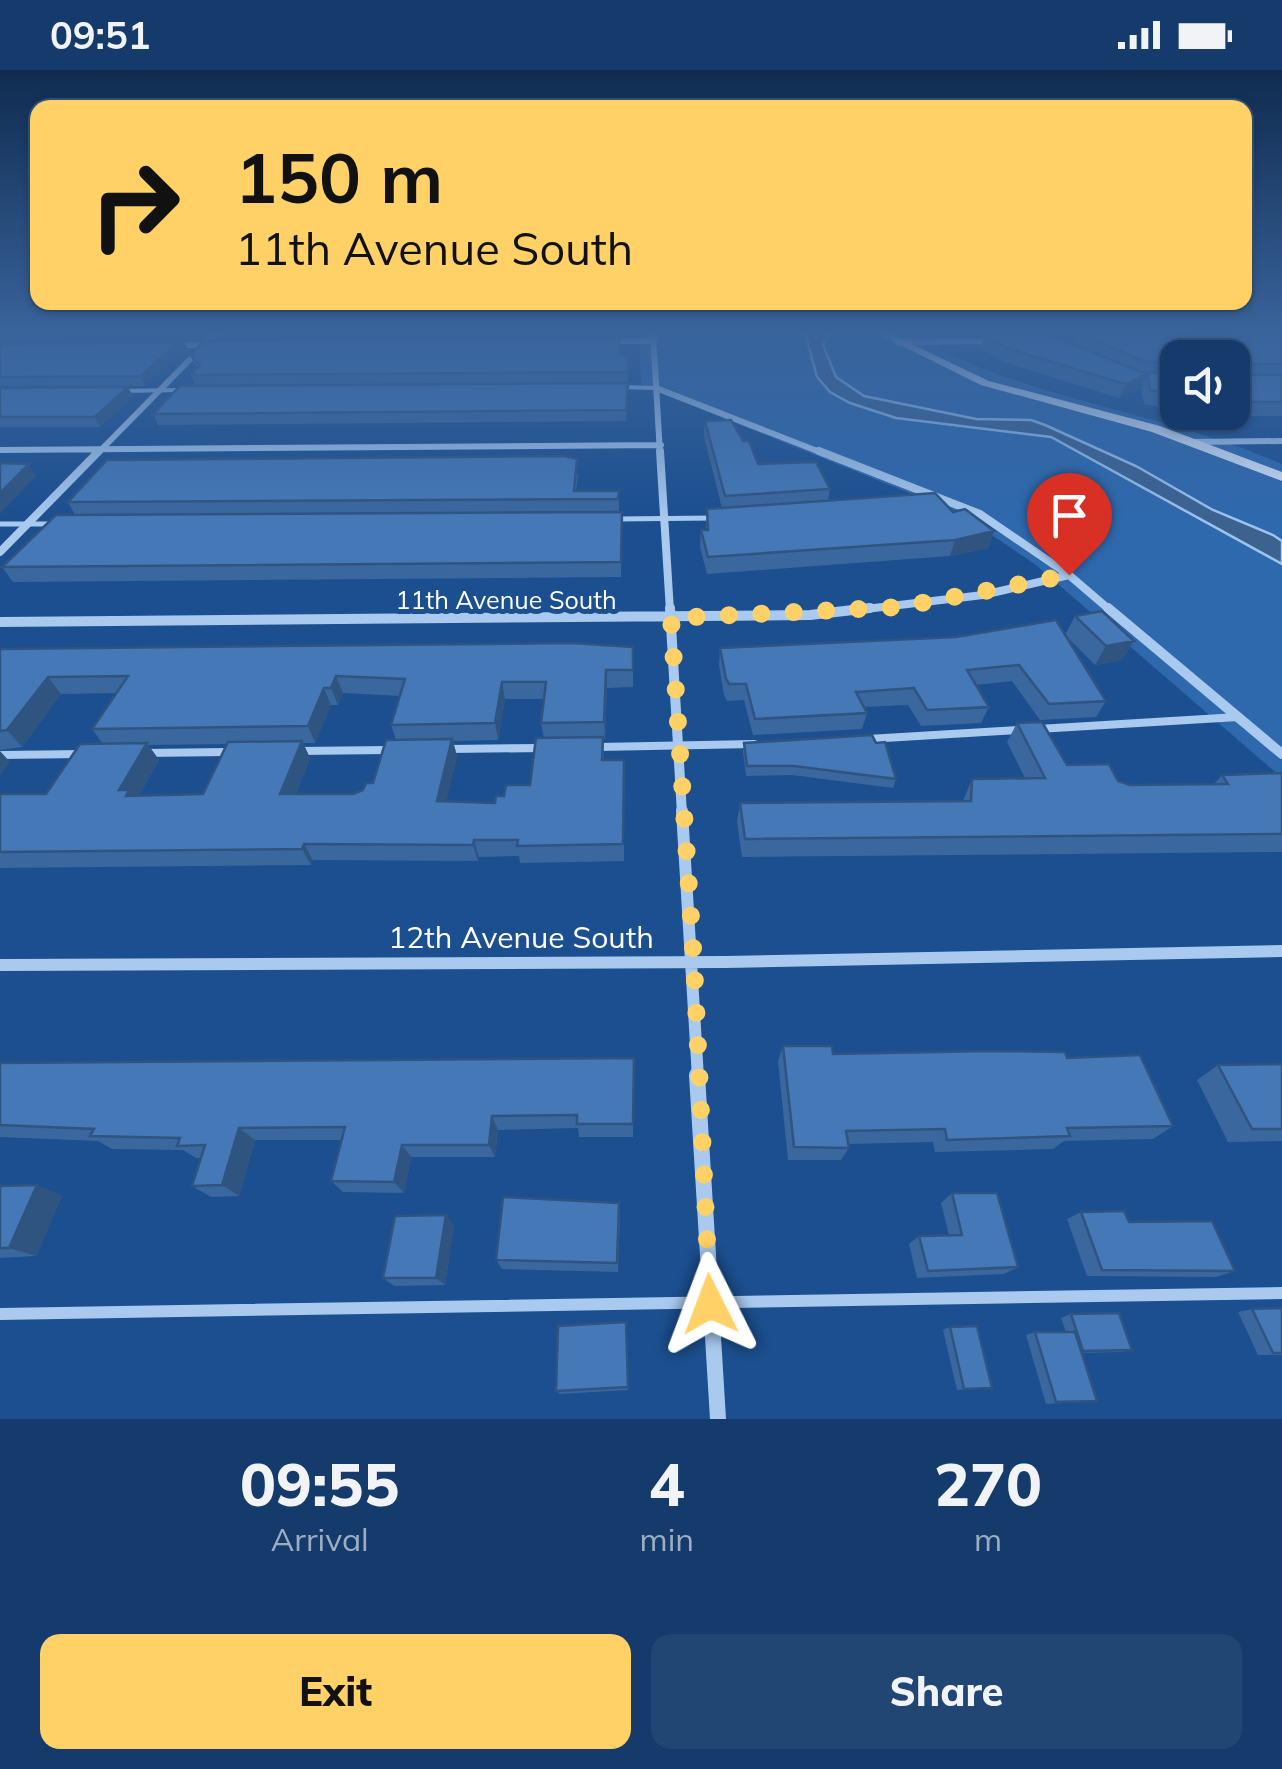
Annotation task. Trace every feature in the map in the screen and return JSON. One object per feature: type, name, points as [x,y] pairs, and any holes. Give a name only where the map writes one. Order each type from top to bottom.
[{"type":"street","points":[[0,552],[155,395]]},
{"type":"street","points":[[656,395],[694,962],[718,1419]]},
{"type":"street","points":[[674,395],[955,502],[1022,539],[1282,754]]},
{"type":"street","points":[[1025,395],[1192,442],[1282,477]]},
{"type":"street","points":[[1192,442],[1282,441]]},
{"type":"street","points":[[0,450],[660,445]]},
{"type":"street","name":"11th Avenue South","points":[[0,622],[671,618],[900,607],[1069,575]]},
{"type":"street","name":"12th Avenue South","points":[[0,965],[694,962],[1282,951]]},
{"type":"lane","points":[[916,504],[955,502]]},
{"type":"lane","points":[[601,519],[725,517]]},
{"type":"lane","points":[[0,524],[70,524]]},
{"type":"lane","points":[[862,740],[1238,717]]},
{"type":"lane","points":[[587,747],[768,743]]},
{"type":"lane","points":[[431,749],[548,748]]},
{"type":"lane","points":[[294,751],[392,750]]},
{"type":"lane","points":[[137,753],[235,752]]},
{"type":"lane","points":[[0,755],[98,754]]},
{"type":"lane","points":[[0,1314],[1282,1292]]},
{"type":"shaded area","points":[[666,395],[1061,395],[1160,422],[1160,430],[1195,432],[1282,464],[1282,778],[1036,565],[959,513]]},
{"type":"shaded area","points":[[835,395],[862,395],[976,419],[1031,420],[1045,425],[1136,466],[1213,510],[1273,535],[1282,541],[1282,564],[1051,437],[896,418]]},
{"type":"building","points":[[0,395],[119,395],[95,417],[0,417]]},
{"type":"building","points":[[171,395],[627,395],[626,410],[153,414]]},
{"type":"building","points":[[1250,395],[1282,395],[1282,402],[1250,402]]},
{"type":"building","points":[[731,420],[743,441],[749,441],[758,464],[816,462],[830,489],[725,496],[705,421]]},
{"type":"building","points":[[564,456],[577,459],[574,491],[619,491],[618,499],[68,502],[107,460]]},
{"type":"building","points":[[0,463],[29,464],[0,493]]},
{"type":"building","points":[[935,493],[953,512],[965,509],[994,531],[955,540],[708,557],[701,530],[708,530],[707,509]]},
{"type":"building","points":[[622,512],[621,562],[2,567],[56,515]]},
{"type":"building","points":[[1102,611],[1134,641],[1106,646],[1075,616]]},
{"type":"building","points":[[1056,620],[1106,701],[1049,704],[1019,665],[967,670],[989,707],[927,710],[914,688],[856,692],[867,713],[755,719],[746,684],[729,684],[726,679],[720,648],[956,637]]},
{"type":"building","points":[[572,643],[633,647],[633,670],[606,670],[604,722],[541,723],[546,682],[502,682],[495,723],[391,725],[405,679],[336,676],[331,688],[324,688],[308,726],[92,729],[128,676],[48,677],[7,730],[0,731],[0,649]]},
{"type":"building","points":[[1042,722],[1067,765],[1109,764],[1118,781],[1130,785],[1228,784],[1222,775],[1282,773],[1282,834],[745,839],[740,803],[971,801],[972,779],[1045,778],[1017,723]]},
{"type":"building","points":[[872,735],[876,743],[885,742],[896,779],[794,766],[747,766],[744,743]]},
{"type":"building","points":[[603,737],[602,760],[624,760],[623,844],[517,846],[518,840],[474,840],[473,845],[304,844],[302,849],[0,852],[0,794],[46,794],[80,744],[147,743],[119,790],[129,790],[126,796],[203,794],[228,742],[302,741],[280,794],[353,794],[363,790],[366,783],[373,783],[386,740],[452,739],[437,801],[495,803],[496,796],[504,796],[506,785],[530,785],[536,738]]},
{"type":"building","points":[[783,1046],[832,1046],[833,1054],[989,1051],[1065,1052],[1067,1058],[1140,1055],[1173,1126],[1067,1128],[1070,1136],[947,1140],[945,1129],[846,1131],[849,1148],[794,1147]]},
{"type":"building","points":[[634,1058],[633,1124],[577,1124],[577,1115],[492,1116],[489,1145],[402,1145],[394,1182],[331,1181],[345,1127],[239,1128],[222,1185],[192,1186],[205,1145],[177,1146],[180,1138],[90,1136],[94,1129],[0,1125],[0,1063]]},
{"type":"building","points":[[1282,1064],[1282,1129],[1252,1129],[1218,1065]]},
{"type":"building","points":[[37,1185],[9,1248],[0,1248],[0,1186]]},
{"type":"building","points":[[952,1193],[997,1193],[1018,1267],[928,1271],[919,1236],[962,1235]]},
{"type":"building","points":[[503,1197],[619,1203],[617,1263],[496,1260]]},
{"type":"building","points":[[1124,1211],[1129,1222],[1212,1221],[1235,1271],[1102,1270],[1081,1212]]},
{"type":"building","points":[[446,1215],[436,1278],[383,1278],[395,1216]]},
{"type":"building","points":[[1282,1308],[1282,1353],[1273,1353],[1252,1309]]},
{"type":"building","points":[[1119,1313],[1132,1350],[1083,1351],[1071,1314]]},
{"type":"building","points":[[626,1322],[628,1387],[556,1391],[558,1326]]},
{"type":"building","points":[[977,1326],[992,1388],[964,1389],[950,1327]]},
{"type":"building","points":[[1035,1332],[1075,1332],[1097,1401],[1056,1402]]},
{"type":"route","points":[[710,1304],[694,962],[671,618],[810,615],[900,607],[1069,575]]}]
